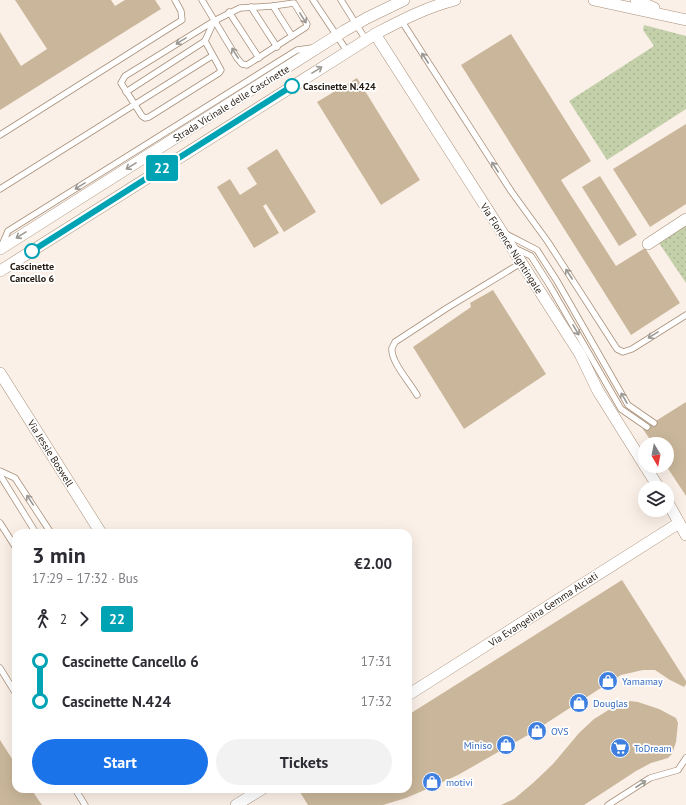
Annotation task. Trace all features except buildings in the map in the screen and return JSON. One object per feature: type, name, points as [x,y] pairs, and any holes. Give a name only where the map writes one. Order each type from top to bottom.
[{"type":"street","name":"Strada Vicinale delle Cascinette","points":[[0,249],[204,114],[357,24],[404,0]]},
{"type":"street","name":"Strada Vicinale delle Cascinette","points":[[0,271],[370,37],[401,20],[440,4],[455,0]]},
{"type":"street","points":[[594,0],[682,19]]},
{"type":"street","points":[[636,0],[682,19]]},
{"type":"street","name":"Via Florence Nightingale","points":[[370,37],[511,246],[580,354],[598,391],[638,455]]},
{"type":"street","points":[[648,244],[686,219]]},
{"type":"street","points":[[35,227],[45,242]]},
{"type":"street","name":"Via Jessie Boswell","points":[[0,373],[98,529]]},
{"type":"street","points":[[674,514],[686,535]]},
{"type":"street","name":"Via Evangelina Gemma Alciati","points":[[412,692],[679,523]]},
{"type":"street","points":[[236,805],[256,793]]},
{"type":"lane","points":[[0,135],[182,20],[182,11],[175,0]]},
{"type":"lane","points":[[202,0],[214,21],[242,64],[247,65],[277,47],[306,27],[307,24],[294,3],[240,8],[229,12],[214,21],[125,76],[121,84],[134,105],[145,118],[219,73],[221,70],[205,41]]},
{"type":"lane","points":[[312,0],[347,51]]},
{"type":"lane","points":[[340,0],[357,24],[370,37]]},
{"type":"lane","points":[[273,6],[292,36]]},
{"type":"lane","points":[[251,7],[277,47]]},
{"type":"lane","points":[[229,12],[259,58]]},
{"type":"lane","points":[[401,20],[510,192],[548,242],[617,349],[623,352],[632,349],[686,315]]},
{"type":"lane","points":[[126,92],[205,41],[214,21]]},
{"type":"lane","points":[[0,190],[212,56]]},
{"type":"lane","points":[[0,249],[8,231],[204,114]]},
{"type":"lane","points":[[501,231],[537,250],[557,281],[628,405],[654,423]]},
{"type":"lane","points":[[511,246],[531,256],[622,409],[646,427]]},
{"type":"lane","points":[[417,395],[393,356],[392,349],[395,342],[521,263]]},
{"type":"lane","points":[[0,471],[15,478],[48,529]]},
{"type":"lane","points":[[0,475],[34,529]]},
{"type":"lane","points":[[0,523],[12,542]]},
{"type":"lane","points":[[0,668],[12,688]]},
{"type":"lane","points":[[608,805],[650,778],[678,770],[686,758]]},
{"type":"lane","points":[[78,793],[85,805]]},
{"type":"green space","points":[[644,25],[686,36],[686,109],[607,160],[569,101],[654,46],[643,30]]},
{"type":"green space","points":[[686,225],[686,283],[659,243]]},
{"type":"bus line","name":"22","points":[[32,251],[292,86]]},
{"type":"place","name":"Cascinette N.424","points":[[292,86]]},
{"type":"place","name":"Cascinette Cancello 6","points":[[32,251]]},
{"type":"place","name":"Yamamay","points":[[608,681]]},
{"type":"place","name":"Douglas","points":[[579,703]]},
{"type":"place","name":"OVS","points":[[537,731]]},
{"type":"place","name":"Miniso","points":[[506,745]]},
{"type":"place","name":"ToDream","points":[[620,748]]},
{"type":"place","name":"motivi","points":[[432,782]]}]
